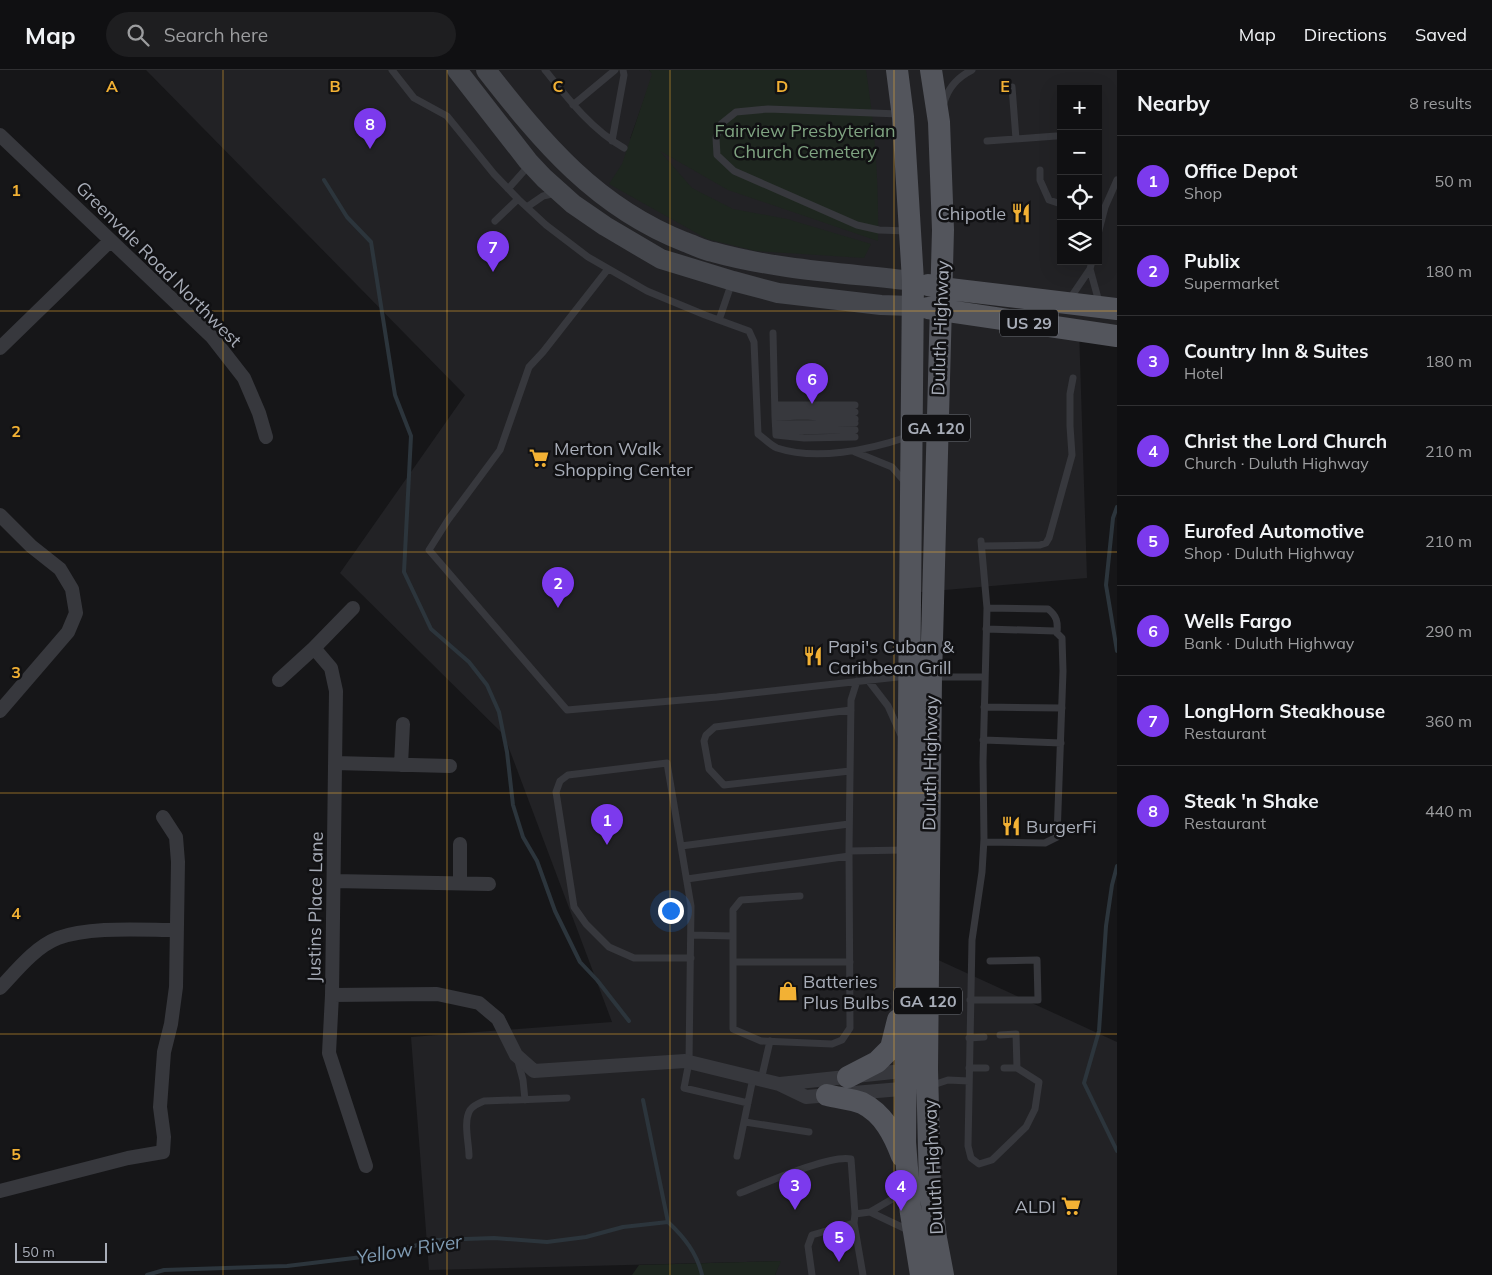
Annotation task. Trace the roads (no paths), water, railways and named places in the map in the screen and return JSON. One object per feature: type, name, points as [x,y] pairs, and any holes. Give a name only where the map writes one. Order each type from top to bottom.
[{"type":"main road","points":[[456,70],[528,161],[573,204],[605,226],[662,259],[778,293],[881,305],[912,306]]},
{"type":"main road","points":[[486,70],[520,114],[570,168],[594,190],[622,210],[662,233],[711,252],[762,264],[913,281],[941,288]]},
{"type":"main road","name":"Duluth Highway","points":[[897,70],[903,114],[913,281],[911,488],[920,677],[930,1187],[936,1238],[944,1275]]},
{"type":"main road","name":"Duluth Highway","points":[[921,1275],[907,1178],[905,1142],[927,1078],[906,990],[907,850],[908,752],[920,677],[941,310],[942,230],[939,122],[931,70]]},
{"type":"main road","name":"US 29","points":[[941,288],[1109,308]]},
{"type":"main road","name":"US 29","points":[[912,306],[1117,336]]},
{"type":"main road","points":[[848,1077],[877,1062],[891,1048],[906,990]]},
{"type":"main road","points":[[827,1095],[862,1103],[880,1116],[893,1135],[907,1178]]},
{"type":"street","name":"Greenvale Road Northwest","points":[[0,135],[212,338],[244,378],[259,413],[266,436]]},
{"type":"street","points":[[0,348],[110,241]]},
{"type":"street","points":[[0,515],[32,546],[60,569],[72,589],[76,613],[68,632],[0,711]]},
{"type":"street","points":[[280,680],[353,608]]},
{"type":"street","name":"Justins Place Lane","points":[[314,648],[330,668],[336,691],[332,996],[329,1053],[366,1166]]},
{"type":"street","points":[[401,765],[402,724]]},
{"type":"street","points":[[335,763],[450,766]]},
{"type":"street","points":[[0,1191],[128,1158],[164,1152],[160,1107],[164,1052],[171,1024],[176,987],[178,862],[176,837],[164,816]]},
{"type":"street","points":[[460,844],[460,883]]},
{"type":"street","points":[[334,881],[489,884]]},
{"type":"street","points":[[0,988],[35,952],[58,938],[88,932],[177,930]]},
{"type":"street","points":[[332,996],[437,994],[479,1003],[498,1020],[516,1055],[534,1071],[685,1061],[779,1084],[806,1097],[927,1078]]},
{"type":"street","points":[[779,1084],[848,1077],[927,1078]]},
{"type":"lane","points":[[392,70],[414,98],[447,116],[508,190],[546,225],[588,257],[647,291],[749,331],[754,342],[758,434],[776,447],[803,453],[855,452],[912,436]]},
{"type":"lane","points":[[545,70],[573,105],[612,142],[624,148]]},
{"type":"lane","points":[[573,105],[615,70]]},
{"type":"lane","points":[[612,142],[623,70]]},
{"type":"lane","points":[[939,122],[945,97],[952,85],[958,78],[972,70]]},
{"type":"lane","points":[[1012,87],[1016,139]]},
{"type":"lane","points":[[903,114],[768,109],[736,112],[721,124],[716,138],[717,154],[734,171],[857,224],[879,230],[910,231]]},
{"type":"lane","points":[[987,141],[1056,136]]},
{"type":"lane","points":[[508,190],[524,172],[528,161]]},
{"type":"lane","points":[[1040,170],[1040,180],[1049,200],[1057,203]]},
{"type":"lane","points":[[1102,212],[1117,180]]},
{"type":"lane","points":[[527,207],[543,196],[560,192]]},
{"type":"lane","points":[[495,221],[518,199]]},
{"type":"lane","points":[[1066,304],[1091,265]]},
{"type":"lane","points":[[608,269],[529,367],[500,450],[448,520],[429,550],[567,710],[868,680],[920,677],[985,677]]},
{"type":"lane","points":[[1090,269],[1109,308]]},
{"type":"lane","points":[[719,320],[733,281]]},
{"type":"lane","points":[[773,333],[776,435],[804,438],[855,421]]},
{"type":"lane","points":[[1004,1068],[1017,1068],[1039,1082],[1035,1109],[1026,1128],[992,1160],[979,1164],[971,1158],[968,1146],[968,1081],[972,940],[982,872],[984,842],[983,740],[987,608],[981,544],[1040,545],[1046,543],[1049,538],[1072,455],[1070,394],[1072,378]]},
{"type":"lane","points":[[775,418],[855,421]]},
{"type":"lane","points":[[775,418],[855,421]]},
{"type":"lane","points":[[855,452],[892,467],[911,488]]},
{"type":"lane","points":[[987,608],[1048,609],[1056,615],[1058,623],[1057,633]]},
{"type":"lane","points":[[984,842],[1045,843],[1057,837],[1062,708],[1062,638],[1055,631],[986,629]]},
{"type":"lane","points":[[868,680],[888,706],[908,752]]},
{"type":"lane","points":[[800,896],[741,900],[733,910],[733,1029],[761,1041],[832,1044],[842,1040],[850,1028],[849,824],[851,700],[857,681]]},
{"type":"lane","points":[[984,707],[1062,708]]},
{"type":"lane","points":[[850,771],[724,785],[709,769],[704,741],[706,735],[715,727],[851,710]]},
{"type":"lane","points":[[983,740],[1060,743]]},
{"type":"lane","points":[[691,958],[634,958],[609,947],[586,924],[574,907],[556,792],[560,781],[568,775],[667,763],[691,906],[691,958],[689,1062],[684,1088],[748,1103]]},
{"type":"lane","points":[[681,846],[849,824]]},
{"type":"lane","points":[[686,879],[849,853],[907,850]]},
{"type":"lane","points":[[691,936],[733,936]]},
{"type":"lane","points":[[970,1000],[1038,1000],[1037,960],[990,961]]},
{"type":"lane","points":[[733,962],[850,962]]},
{"type":"lane","points":[[1000,1035],[1016,1034],[1017,1068]]},
{"type":"lane","points":[[969,1038],[984,1037]]},
{"type":"lane","points":[[738,1156],[748,1103],[770,1041]]},
{"type":"lane","points":[[516,1055],[523,1080],[525,1100]]},
{"type":"lane","points":[[969,1068],[986,1068]]},
{"type":"lane","points":[[927,1078],[968,1081]]},
{"type":"lane","points":[[470,1156],[467,1120],[470,1110],[475,1105],[484,1101],[567,1098]]},
{"type":"lane","points":[[745,1122],[809,1132]]},
{"type":"lane","points":[[740,1193],[826,1161],[844,1157],[851,1159],[854,1223],[863,1275]]},
{"type":"lane","points":[[870,1212],[907,1178]]},
{"type":"lane","points":[[855,1214],[870,1212],[914,1232]]},
{"type":"lane","points":[[812,1275],[808,1246],[812,1235],[854,1223]]},
{"type":"waterway","points":[[324,180],[347,217],[371,242],[395,395],[411,436],[404,572],[431,629],[469,662],[487,685],[499,712],[507,752],[513,805],[523,837],[537,861],[555,911],[580,962],[597,980],[629,1021]]},
{"type":"waterway","points":[[1117,507],[1113,518],[1106,585],[1117,651]]},
{"type":"waterway","points":[[1117,866],[1106,926],[1099,1031],[1084,1083],[1117,1151]]},
{"type":"waterway","points":[[643,1100],[668,1222]]},
{"type":"waterway","name":"Yellow River","points":[[147,1275],[164,1270],[287,1266],[379,1255],[437,1240],[494,1238],[547,1242],[586,1237],[623,1227],[668,1222],[689,1246],[697,1260],[702,1275]]},
{"type":"place","name":"Steak 'n Shake","points":[[370,149]]},
{"type":"place","name":"Chipotle","points":[[1021,213]]},
{"type":"place","name":"LongHorn Steakhouse","points":[[493,272]]},
{"type":"place","name":"Wells Fargo","points":[[812,404]]},
{"type":"place","name":"Merton Walk Shopping Center","points":[[539,458]]},
{"type":"place","name":"Publix","points":[[558,608]]},
{"type":"place","name":"Papi's Cuban & Caribbean Grill","points":[[813,656]]},
{"type":"place","name":"BurgerFi","points":[[1011,826]]},
{"type":"place","name":"Office Depot","points":[[607,845]]},
{"type":"place","name":"Batteries Plus Bulbs","points":[[788,991]]},
{"type":"place","name":"ALDI","points":[[1071,1206]]},
{"type":"place","name":"Country Inn & Suites","points":[[795,1210]]},
{"type":"place","name":"Christ the Lord Church","points":[[901,1211]]},
{"type":"place","name":"Eurofed Automotive","points":[[839,1262]]},
{"type":"park label","name":"Fairview Presbyterian Church Cemetery","points":[[805,140]]}]
